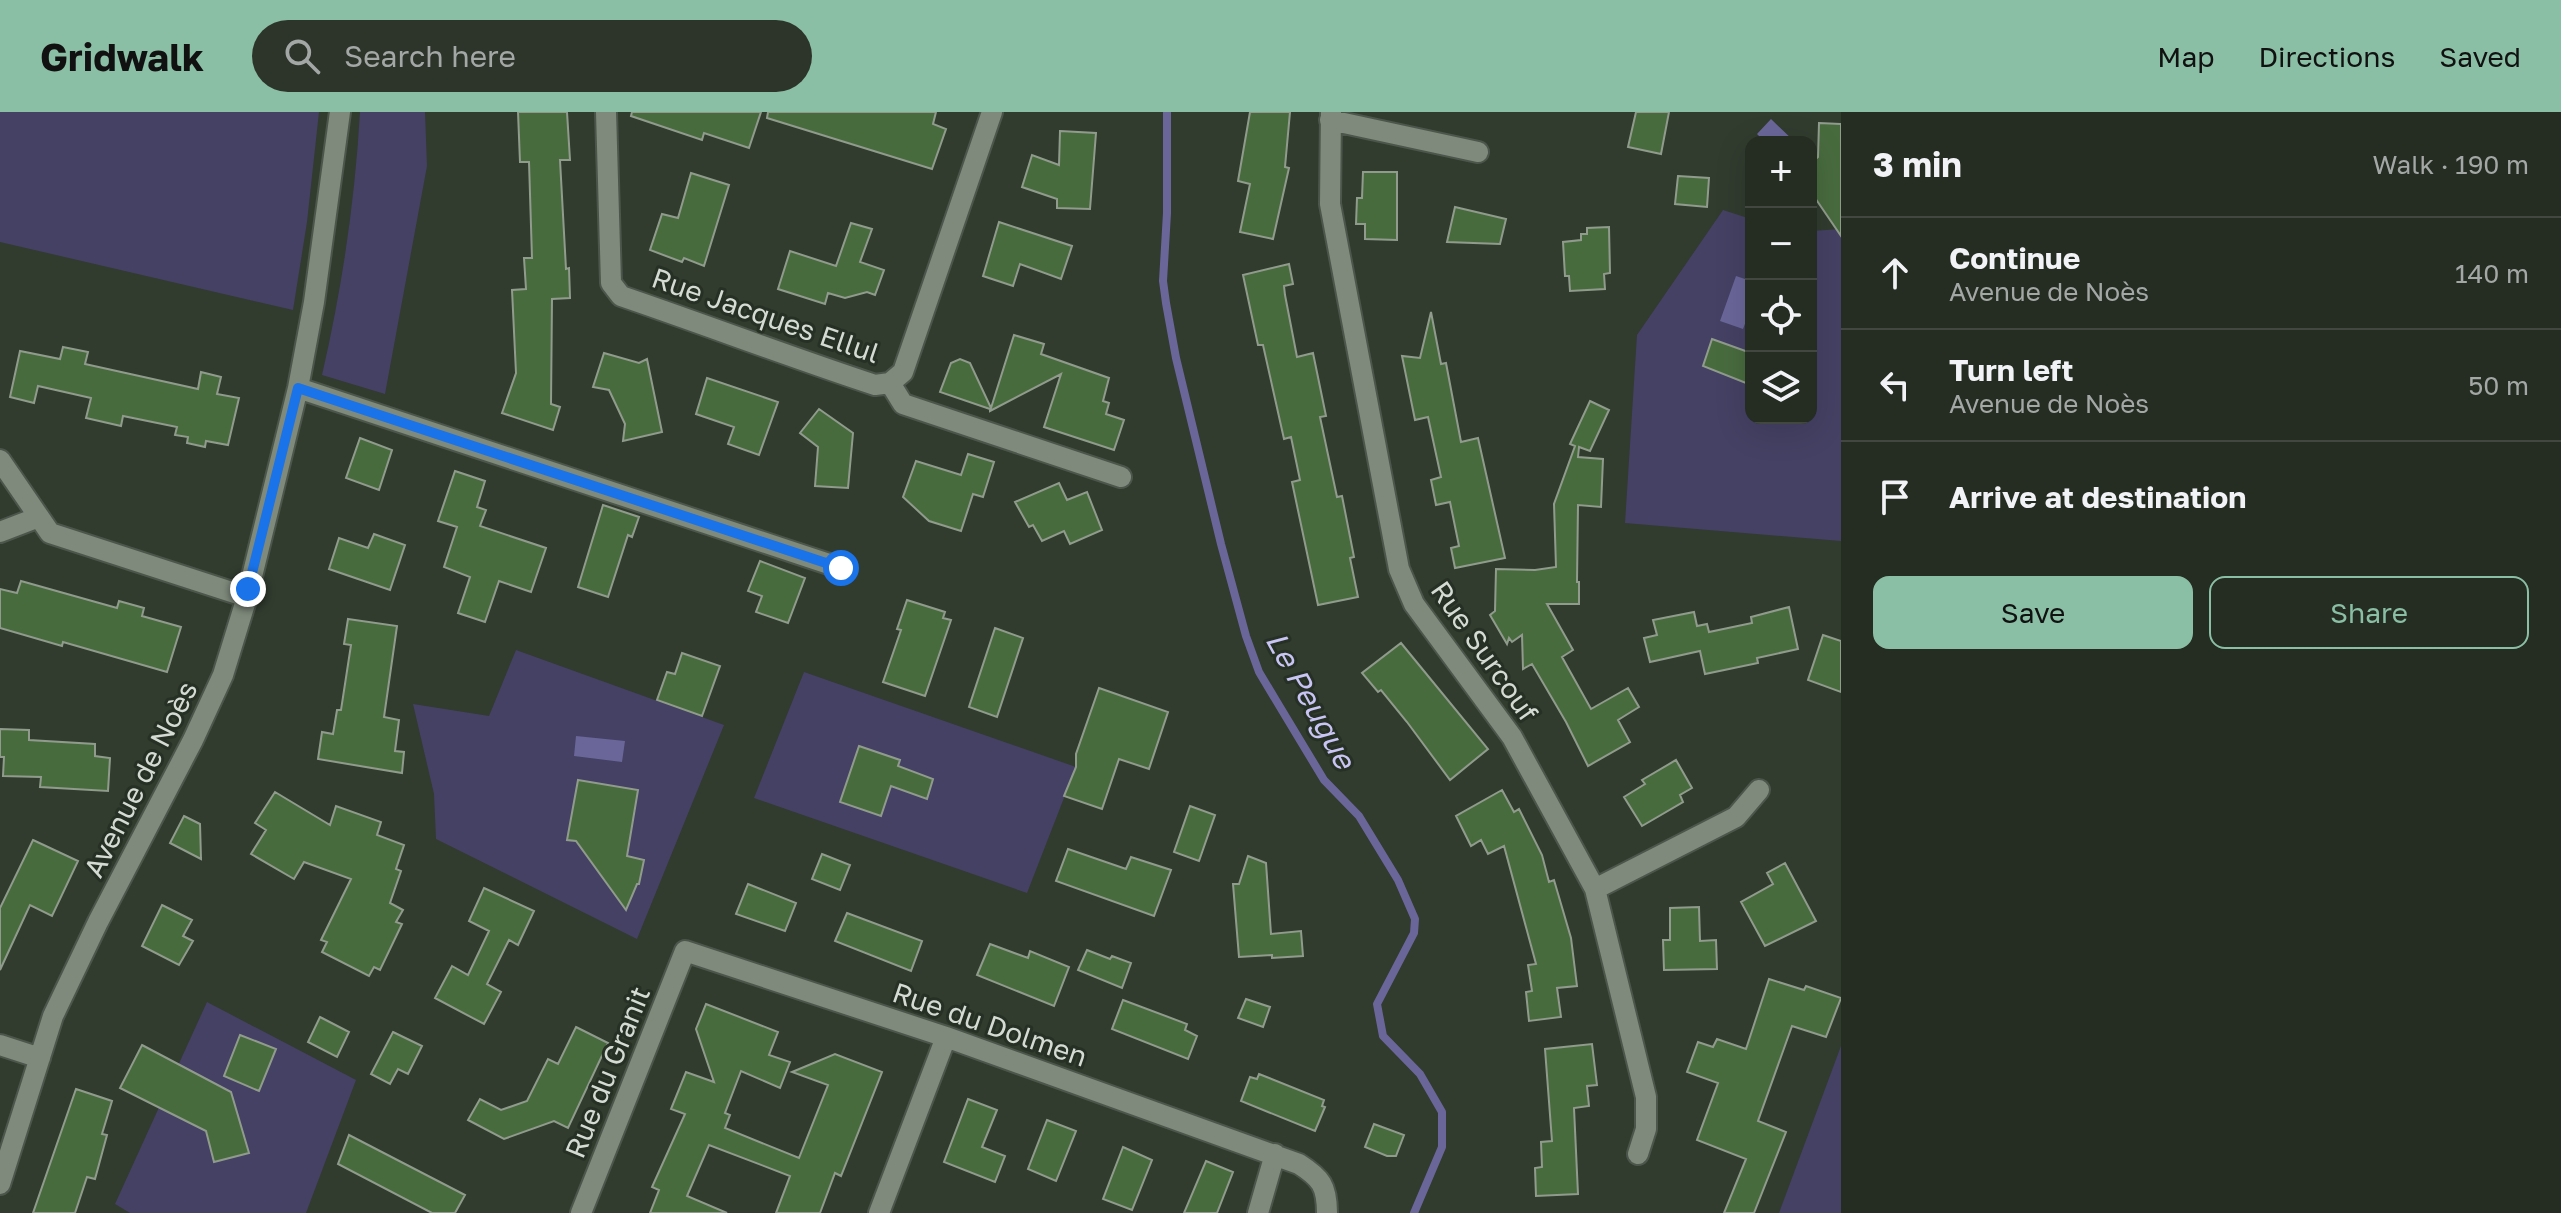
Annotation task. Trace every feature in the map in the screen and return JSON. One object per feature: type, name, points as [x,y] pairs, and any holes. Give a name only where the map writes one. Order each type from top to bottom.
[{"type":"street","name":"Avenue de Noès","points":[[0,1184],[53,1016],[223,675],[247,597],[298,388],[314,302],[340,112]]},
{"type":"street","name":"Rue Jacques Ellul","points":[[606,112],[611,283],[621,296],[740,337],[761,348],[875,385],[890,383],[903,372],[992,112]]},
{"type":"street","points":[[1331,116],[1478,152]]},
{"type":"street","name":"Rue Surcouf","points":[[1331,116],[1330,204],[1399,569],[1414,604],[1512,737],[1595,889],[1646,1097],[1646,1129],[1638,1154]]},
{"type":"street","name":"Rue Jacques Ellul","points":[[890,383],[903,404],[1121,477]]},
{"type":"street","points":[[298,388],[841,568]]},
{"type":"street","points":[[0,460],[50,533],[247,597]]},
{"type":"street","points":[[0,532],[39,517]]},
{"type":"street","points":[[1595,889],[1736,817],[1759,790]]},
{"type":"street","name":"Rue du Dolmen","points":[[685,951],[946,1037],[1275,1154],[1319,1176],[1327,1198],[1327,1213]]},
{"type":"street","name":"Rue du Granit","points":[[581,1213],[685,951]]},
{"type":"street","points":[[879,1213],[946,1037]]},
{"type":"street","points":[[0,1045],[40,1058]]},
{"type":"street","points":[[1258,1213],[1275,1154]]},
{"type":"shaded area","points":[[0,112],[319,112],[307,222],[293,310],[0,242]]},
{"type":"shaded area","points":[[360,112],[425,112],[427,166],[385,394],[322,375],[347,244]]},
{"type":"shaded area","points":[[1771,119],[1789,136],[1759,136],[1757,134]]},
{"type":"shaded area","points":[[1723,210],[1745,217],[1745,424],[1817,424],[1817,231],[1841,229],[1841,541],[1625,523],[1637,335]]},
{"type":"shaded area","points":[[1736,276],[1745,279],[1743,329],[1720,321]]},
{"type":"shaded area","points":[[516,650],[724,725],[637,939],[436,839],[434,794],[413,704],[489,716]]},
{"type":"shaded area","points":[[804,672],[1076,767],[1027,893],[754,798]]},
{"type":"shaded area","points":[[576,736],[625,741],[622,762],[574,756]]},
{"type":"shaded area","points":[[207,1002],[356,1080],[306,1213],[130,1213],[115,1204]]},
{"type":"shaded area","points":[[1841,1046],[1841,1213],[1779,1213]]},
{"type":"building","points":[[518,112],[567,112],[570,160],[560,160],[570,298],[552,299],[551,404],[560,407],[553,430],[502,413],[516,373],[512,290],[526,289],[524,258],[532,258],[529,162],[520,162]]},
{"type":"building","points":[[632,112],[761,112],[749,148],[704,133],[702,140],[631,116]]},
{"type":"building","points":[[768,112],[936,112],[933,124],[946,129],[932,169],[767,118]]},
{"type":"building","points":[[1250,112],[1290,112],[1285,167],[1289,168],[1273,239],[1240,232],[1250,184],[1238,181]]},
{"type":"building","points":[[1636,112],[1669,112],[1661,154],[1628,147]]},
{"type":"building","points":[[1819,123],[1841,124],[1841,236],[1817,201]]},
{"type":"building","points":[[1060,131],[1096,133],[1090,209],[1057,208],[1057,199],[1022,187],[1032,155],[1059,165]]},
{"type":"building","points":[[1363,172],[1397,172],[1397,240],[1365,239],[1365,224],[1356,224],[1357,198],[1362,198]]},
{"type":"building","points":[[691,173],[729,185],[704,266],[684,258],[682,262],[650,250],[662,214],[678,218]]},
{"type":"building","points":[[1678,176],[1709,178],[1707,207],[1675,204]]},
{"type":"building","points":[[1455,207],[1506,219],[1500,244],[1447,242]]},
{"type":"building","points":[[999,222],[1072,246],[1061,279],[1020,264],[1013,286],[983,276]]},
{"type":"building","points":[[851,223],[872,229],[860,262],[884,270],[875,295],[867,292],[845,298],[828,293],[825,304],[778,289],[790,251],[836,266]]},
{"type":"building","points":[[1609,227],[1610,273],[1604,274],[1605,289],[1570,291],[1569,276],[1565,276],[1563,242],[1581,240],[1581,234],[1587,234],[1587,228]]},
{"type":"building","points":[[1289,264],[1293,284],[1284,286],[1297,357],[1313,353],[1326,416],[1320,417],[1337,497],[1342,496],[1358,597],[1318,605],[1292,482],[1300,480],[1291,437],[1284,439],[1263,345],[1258,345],[1243,275]]},
{"type":"building","points":[[1431,312],[1441,364],[1446,363],[1461,442],[1478,438],[1505,558],[1455,568],[1451,548],[1459,546],[1450,502],[1436,505],[1431,480],[1441,477],[1428,417],[1415,420],[1402,356],[1420,358]]},
{"type":"building","points":[[1014,335],[1044,344],[1041,354],[1109,378],[1103,401],[1109,403],[1106,414],[1124,420],[1114,450],[1044,427],[1061,374],[990,411],[940,392],[951,363],[960,359],[970,363],[991,408]]},
{"type":"building","points":[[1712,339],[1745,351],[1745,383],[1703,366]]},
{"type":"building","points":[[63,347],[88,352],[85,364],[198,389],[201,372],[221,377],[217,394],[239,398],[228,445],[206,441],[205,447],[187,443],[188,437],[175,435],[177,427],[123,416],[121,426],[86,418],[91,398],[38,386],[34,403],[10,397],[20,351],[60,359]]},
{"type":"building","points":[[604,353],[639,363],[647,359],[662,432],[623,441],[625,424],[609,390],[593,387]]},
{"type":"building","points":[[707,378],[778,402],[759,455],[728,444],[734,427],[696,414]]},
{"type":"building","points":[[1590,401],[1609,410],[1590,451],[1579,447],[1578,457],[1603,459],[1601,507],[1578,505],[1579,604],[1547,604],[1573,650],[1562,657],[1591,709],[1628,688],[1639,707],[1618,720],[1630,742],[1588,766],[1532,664],[1523,669],[1522,635],[1512,642],[1509,638],[1507,644],[1490,615],[1495,611],[1496,569],[1556,567],[1554,504],[1575,446],[1570,444]]},
{"type":"building","points":[[819,409],[853,433],[848,488],[815,486],[818,447],[800,433]]},
{"type":"building","points":[[360,438],[392,450],[379,490],[346,478]]},
{"type":"building","points":[[968,454],[994,462],[983,497],[973,494],[961,531],[929,521],[903,497],[916,461],[961,475]]},
{"type":"building","points":[[455,471],[485,481],[477,507],[486,510],[480,526],[546,548],[531,592],[499,581],[485,622],[458,613],[470,577],[444,567],[457,527],[438,521]]},
{"type":"building","points":[[1059,483],[1067,500],[1087,492],[1102,530],[1070,544],[1064,531],[1042,541],[1033,525],[1029,527],[1015,502]]},
{"type":"building","points":[[603,505],[639,517],[632,537],[628,535],[608,597],[578,587]]},
{"type":"building","points":[[374,534],[405,545],[390,590],[329,569],[339,538],[368,548]]},
{"type":"building","points":[[760,561],[805,578],[788,623],[756,612],[762,596],[748,591]]},
{"type":"building","points":[[21,581],[117,608],[119,601],[144,608],[142,616],[181,627],[167,672],[63,642],[62,646],[0,628],[0,589],[17,593]]},
{"type":"building","points":[[907,600],[945,612],[943,618],[951,620],[925,696],[883,682],[901,630],[897,629]]},
{"type":"building","points":[[1789,607],[1798,649],[1757,658],[1758,663],[1705,674],[1700,651],[1650,662],[1644,638],[1657,635],[1653,620],[1694,612],[1697,626],[1707,624],[1709,632],[1752,623],[1751,617]]},
{"type":"building","points":[[348,619],[397,626],[384,717],[399,720],[395,751],[404,752],[402,773],[318,759],[322,732],[333,734],[337,710],[341,710],[351,645],[344,644]]},
{"type":"building","points":[[995,628],[1023,638],[997,717],[969,707]]},
{"type":"building","points":[[1823,635],[1841,641],[1841,692],[1808,680]]},
{"type":"building","points":[[1401,643],[1488,749],[1450,780],[1381,690],[1378,692],[1362,673]]},
{"type":"building","points":[[682,653],[720,666],[702,716],[657,700],[667,672],[675,674]]},
{"type":"building","points":[[1099,688],[1168,712],[1149,769],[1119,759],[1102,809],[1064,796],[1076,767],[1076,754]]},
{"type":"building","points":[[0,729],[29,730],[29,740],[95,744],[95,756],[110,758],[108,791],[40,787],[41,777],[3,776]]},
{"type":"building","points":[[859,746],[900,760],[898,766],[933,779],[927,799],[891,786],[881,816],[840,802]]},
{"type":"building","points":[[1676,760],[1692,788],[1680,795],[1683,802],[1642,826],[1624,797],[1645,784],[1642,780]]},
{"type":"building","points":[[578,780],[638,790],[627,856],[644,860],[639,884],[626,910],[576,841],[567,840]]},
{"type":"building","points":[[1502,790],[1514,812],[1519,809],[1542,855],[1549,882],[1554,880],[1571,938],[1577,986],[1557,988],[1561,1017],[1529,1021],[1526,992],[1532,991],[1528,965],[1536,964],[1504,846],[1488,854],[1481,840],[1471,846],[1456,816]]},
{"type":"building","points":[[275,792],[330,825],[336,806],[381,822],[377,835],[404,845],[396,869],[401,871],[390,903],[403,910],[396,922],[402,924],[380,970],[374,967],[369,976],[322,952],[327,942],[321,940],[351,879],[304,862],[294,879],[251,854],[266,830],[255,823]]},
{"type":"building","points":[[1190,806],[1215,815],[1199,861],[1174,852]]},
{"type":"building","points":[[184,816],[200,824],[201,859],[170,843]]},
{"type":"building","points":[[33,840],[78,861],[52,916],[30,905],[0,970],[0,908]]},
{"type":"building","points":[[1068,849],[1126,869],[1131,857],[1171,870],[1154,916],[1056,881]]},
{"type":"building","points":[[822,854],[850,865],[840,890],[812,879]]},
{"type":"building","points":[[1248,856],[1266,863],[1271,934],[1301,931],[1303,956],[1239,957],[1233,884],[1239,884]]},
{"type":"building","points":[[1785,863],[1816,921],[1765,946],[1741,902],[1773,884],[1767,873]]},
{"type":"building","points":[[748,884],[796,903],[785,931],[736,914]]},
{"type":"building","points":[[484,888],[534,911],[518,945],[509,940],[487,984],[501,992],[484,1024],[435,998],[452,966],[468,975],[489,931],[469,921]]},
{"type":"building","points":[[162,905],[192,920],[183,936],[193,941],[179,965],[142,946]]},
{"type":"building","points":[[1699,907],[1700,941],[1716,940],[1717,969],[1664,970],[1663,940],[1670,940],[1670,908]]},
{"type":"building","points":[[847,913],[922,941],[911,971],[835,941]]},
{"type":"building","points":[[990,944],[1028,958],[1030,951],[1069,967],[1054,1006],[977,975]]},
{"type":"building","points":[[1087,950],[1131,963],[1122,988],[1078,970]]},
{"type":"building","points":[[1769,979],[1804,990],[1806,986],[1841,998],[1826,1037],[1792,1026],[1758,1121],[1786,1132],[1754,1213],[1724,1213],[1746,1159],[1697,1140],[1718,1083],[1687,1072],[1698,1042],[1713,1047],[1717,1039],[1746,1049]]},
{"type":"building","points":[[1246,999],[1270,1007],[1263,1027],[1238,1018]]},
{"type":"building","points":[[1123,1000],[1187,1024],[1185,1030],[1197,1036],[1188,1059],[1112,1029]]},
{"type":"building","points":[[706,1004],[778,1032],[769,1055],[790,1062],[780,1088],[741,1071],[725,1113],[730,1115],[725,1128],[799,1158],[828,1085],[792,1072],[835,1054],[882,1072],[841,1176],[835,1173],[820,1213],[776,1213],[790,1176],[709,1145],[687,1196],[727,1213],[650,1213],[659,1190],[652,1187],[685,1114],[671,1109],[686,1072],[714,1082],[696,1029]]},
{"type":"building","points":[[320,1017],[349,1032],[337,1057],[308,1042]]},
{"type":"building","points":[[576,1027],[608,1043],[568,1128],[554,1121],[504,1139],[468,1120],[480,1099],[501,1110],[527,1101],[548,1059],[558,1064]]},
{"type":"building","points":[[393,1032],[422,1046],[408,1074],[398,1069],[390,1084],[371,1074]]},
{"type":"building","points":[[240,1035],[276,1049],[259,1091],[224,1076]]},
{"type":"building","points":[[1592,1044],[1597,1085],[1587,1086],[1589,1106],[1574,1108],[1578,1194],[1536,1196],[1535,1168],[1542,1167],[1541,1142],[1552,1141],[1545,1049]]},
{"type":"building","points":[[142,1045],[231,1092],[249,1153],[214,1162],[206,1131],[120,1088]]},
{"type":"building","points":[[1259,1074],[1324,1100],[1322,1106],[1325,1107],[1315,1131],[1241,1101],[1250,1077],[1257,1079]]},
{"type":"building","points":[[76,1089],[112,1101],[102,1134],[107,1135],[95,1179],[87,1177],[75,1213],[33,1213]]},
{"type":"building","points":[[968,1099],[997,1110],[982,1147],[1005,1156],[995,1182],[944,1162]]},
{"type":"building","points":[[1047,1120],[1076,1131],[1056,1181],[1028,1169]]},
{"type":"building","points":[[1374,1124],[1404,1135],[1396,1156],[1387,1156],[1365,1147]]},
{"type":"building","points":[[349,1135],[465,1195],[455,1213],[432,1213],[338,1164]]},
{"type":"building","points":[[1123,1147],[1152,1160],[1132,1210],[1103,1199]]},
{"type":"building","points":[[1206,1161],[1233,1172],[1217,1213],[1184,1213]]},
{"type":"waterway","name":"Le Peugue","points":[[1167,112],[1163,281],[1166,303],[1176,358],[1246,636],[1259,672],[1324,780],[1359,816],[1398,880],[1415,919],[1414,933],[1377,1004],[1383,1036],[1420,1074],[1442,1112],[1442,1147],[1414,1213]]},
{"type":"route","points":[[248,589],[298,388],[841,568]]}]
